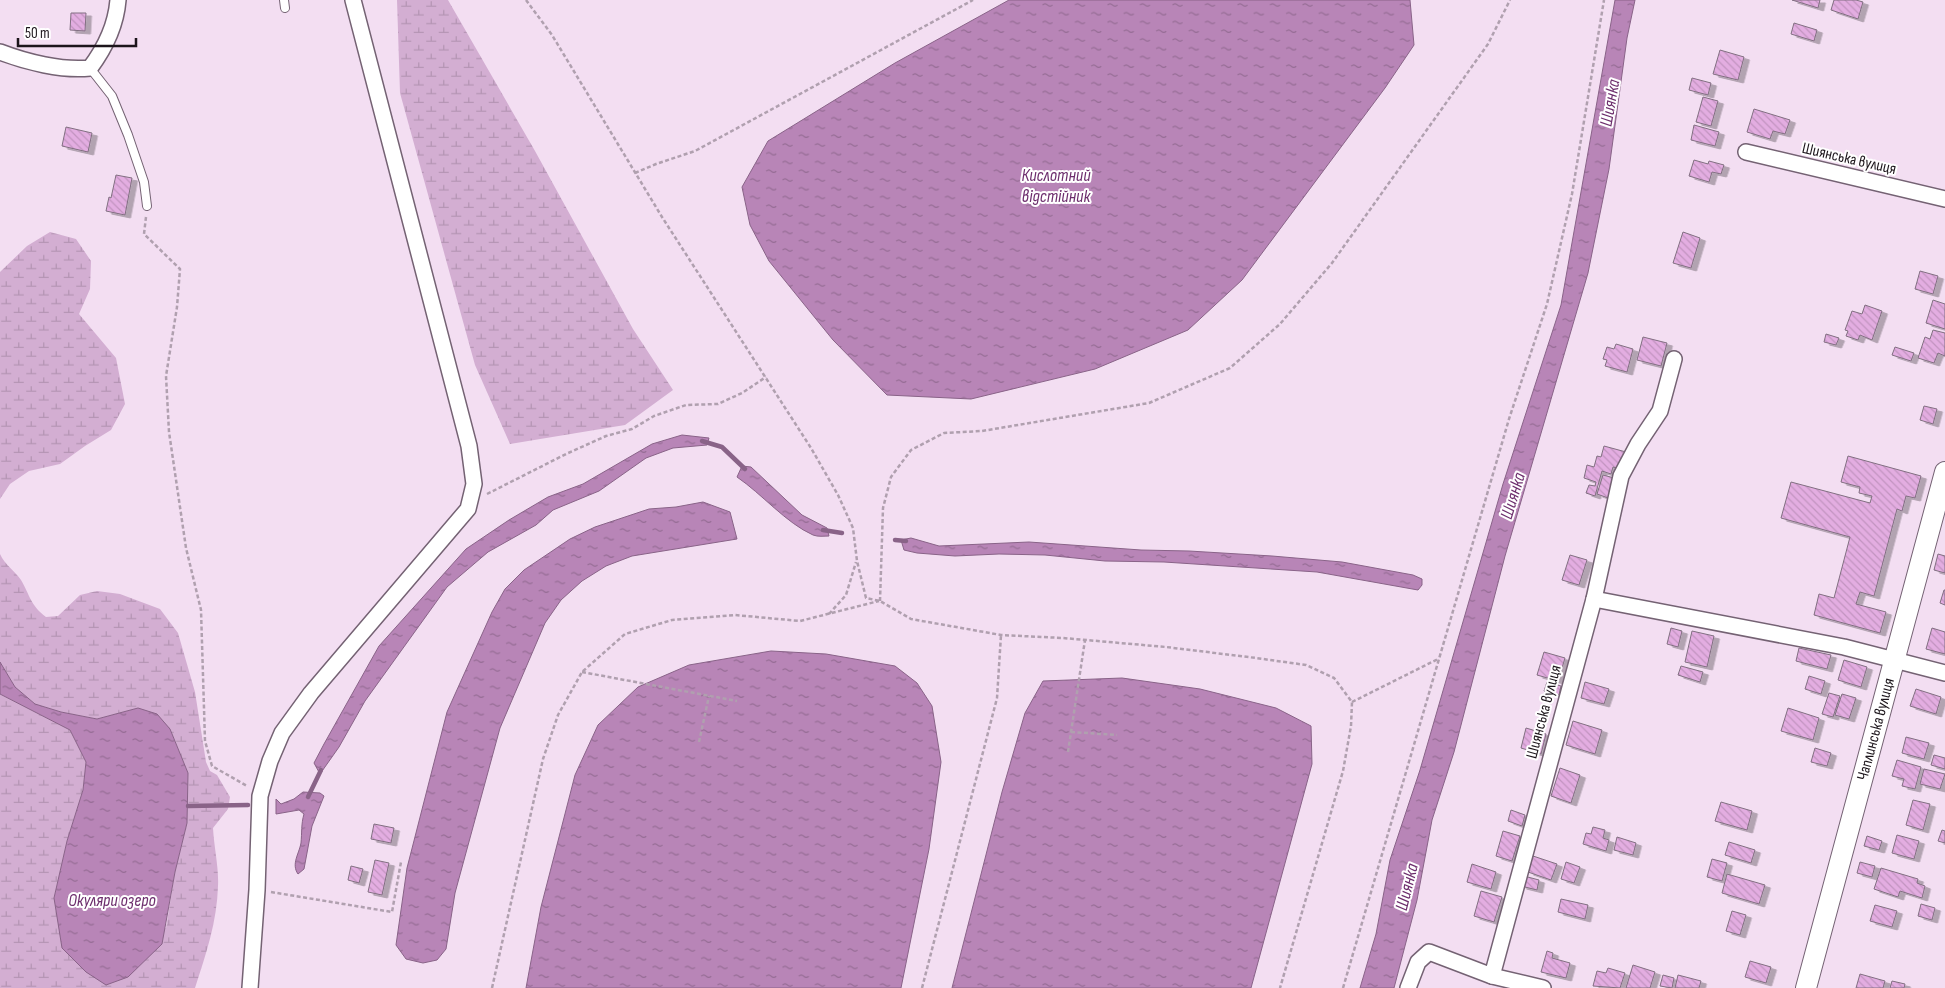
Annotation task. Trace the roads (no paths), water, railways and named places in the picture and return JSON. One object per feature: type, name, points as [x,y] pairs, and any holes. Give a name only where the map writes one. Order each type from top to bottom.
[{"type":"street","points":[[0,52],[22,60],[78,69],[90,68],[100,55],[108,37],[116,16],[118,0]]},
{"type":"street","points":[[250,988],[257,890],[260,796],[270,761],[282,733],[311,693],[468,509],[474,484],[469,446],[353,0]]},
{"type":"street","name":"Шиянська вулиця","points":[[1746,152],[1945,199]]},
{"type":"street","name":"Шиянська вулиця","points":[[1492,976],[1594,599],[1621,476],[1638,444],[1660,411],[1674,359]]},
{"type":"street","name":"Чаплинська вулиця","points":[[1806,988],[1945,472]]},
{"type":"street","points":[[1594,599],[1844,648],[1945,673]]},
{"type":"street","points":[[1408,988],[1418,962],[1429,952],[1492,976],[1543,988]]},
{"type":"lane","points":[[90,68],[112,96],[144,182],[147,206]]},
{"type":"water","name":"Кислотний відстійник","points":[[1009,0],[1410,0],[1414,45],[1385,88],[1242,280],[1188,330],[1095,369],[971,399],[887,395],[833,340],[769,261],[750,225],[742,187],[768,141],[895,63]]},
{"type":"water","name":"Шиянка","points":[[1615,0],[1635,0],[1627,38],[1609,169],[1588,273],[1505,556],[1454,752],[1432,820],[1417,900],[1394,988],[1360,988],[1376,934],[1390,860],[1420,770],[1503,484],[1561,305]]},
{"type":"water","points":[[682,435],[709,438],[707,445],[673,448],[646,458],[599,491],[553,510],[536,525],[488,552],[447,587],[365,701],[339,747],[320,774],[314,763],[379,646],[466,549],[548,497],[583,484],[652,444]]},
{"type":"water","points":[[742,466],[751,467],[802,515],[827,528],[829,536],[813,535],[784,516],[737,477]]},
{"type":"water","points":[[703,502],[730,512],[737,539],[632,556],[606,566],[582,581],[561,600],[545,623],[500,728],[455,893],[446,949],[437,960],[423,963],[406,959],[396,945],[407,868],[447,712],[492,612],[505,589],[524,570],[570,539],[595,527],[649,509]]},
{"type":"water","points":[[911,538],[939,546],[1029,542],[1141,550],[1272,556],[1342,562],[1413,575],[1422,579],[1422,585],[1418,590],[1317,572],[1164,562],[1105,561],[1045,555],[999,554],[955,556],[917,553],[904,550],[901,540]]},
{"type":"water","points":[[771,651],[826,654],[895,666],[917,683],[932,706],[941,762],[929,849],[901,988],[526,988],[541,907],[575,775],[598,725],[638,687],[689,665]]},
{"type":"water","name":"Окуляри озеро","points":[[0,662],[15,687],[35,704],[61,712],[97,719],[138,708],[157,714],[170,729],[188,773],[187,823],[175,872],[162,944],[128,977],[106,985],[86,972],[62,948],[54,898],[67,841],[83,790],[86,762],[70,730],[0,694]]},
{"type":"water","points":[[1122,678],[1200,689],[1276,708],[1311,726],[1312,764],[1251,988],[952,988],[1002,792],[1025,713],[1043,681]]},
{"type":"water","points":[[303,792],[320,793],[324,796],[312,826],[304,869],[298,874],[295,863],[301,843],[304,814],[299,810],[276,814],[276,799],[281,804],[294,799]]},
{"type":"waterway","points":[[702,441],[722,447],[745,469]]},
{"type":"waterway","points":[[823,530],[842,533]]},
{"type":"waterway","points":[[895,540],[906,541]]},
{"type":"waterway","points":[[308,797],[321,770]]},
{"type":"waterway","points":[[188,806],[248,805]]}]
